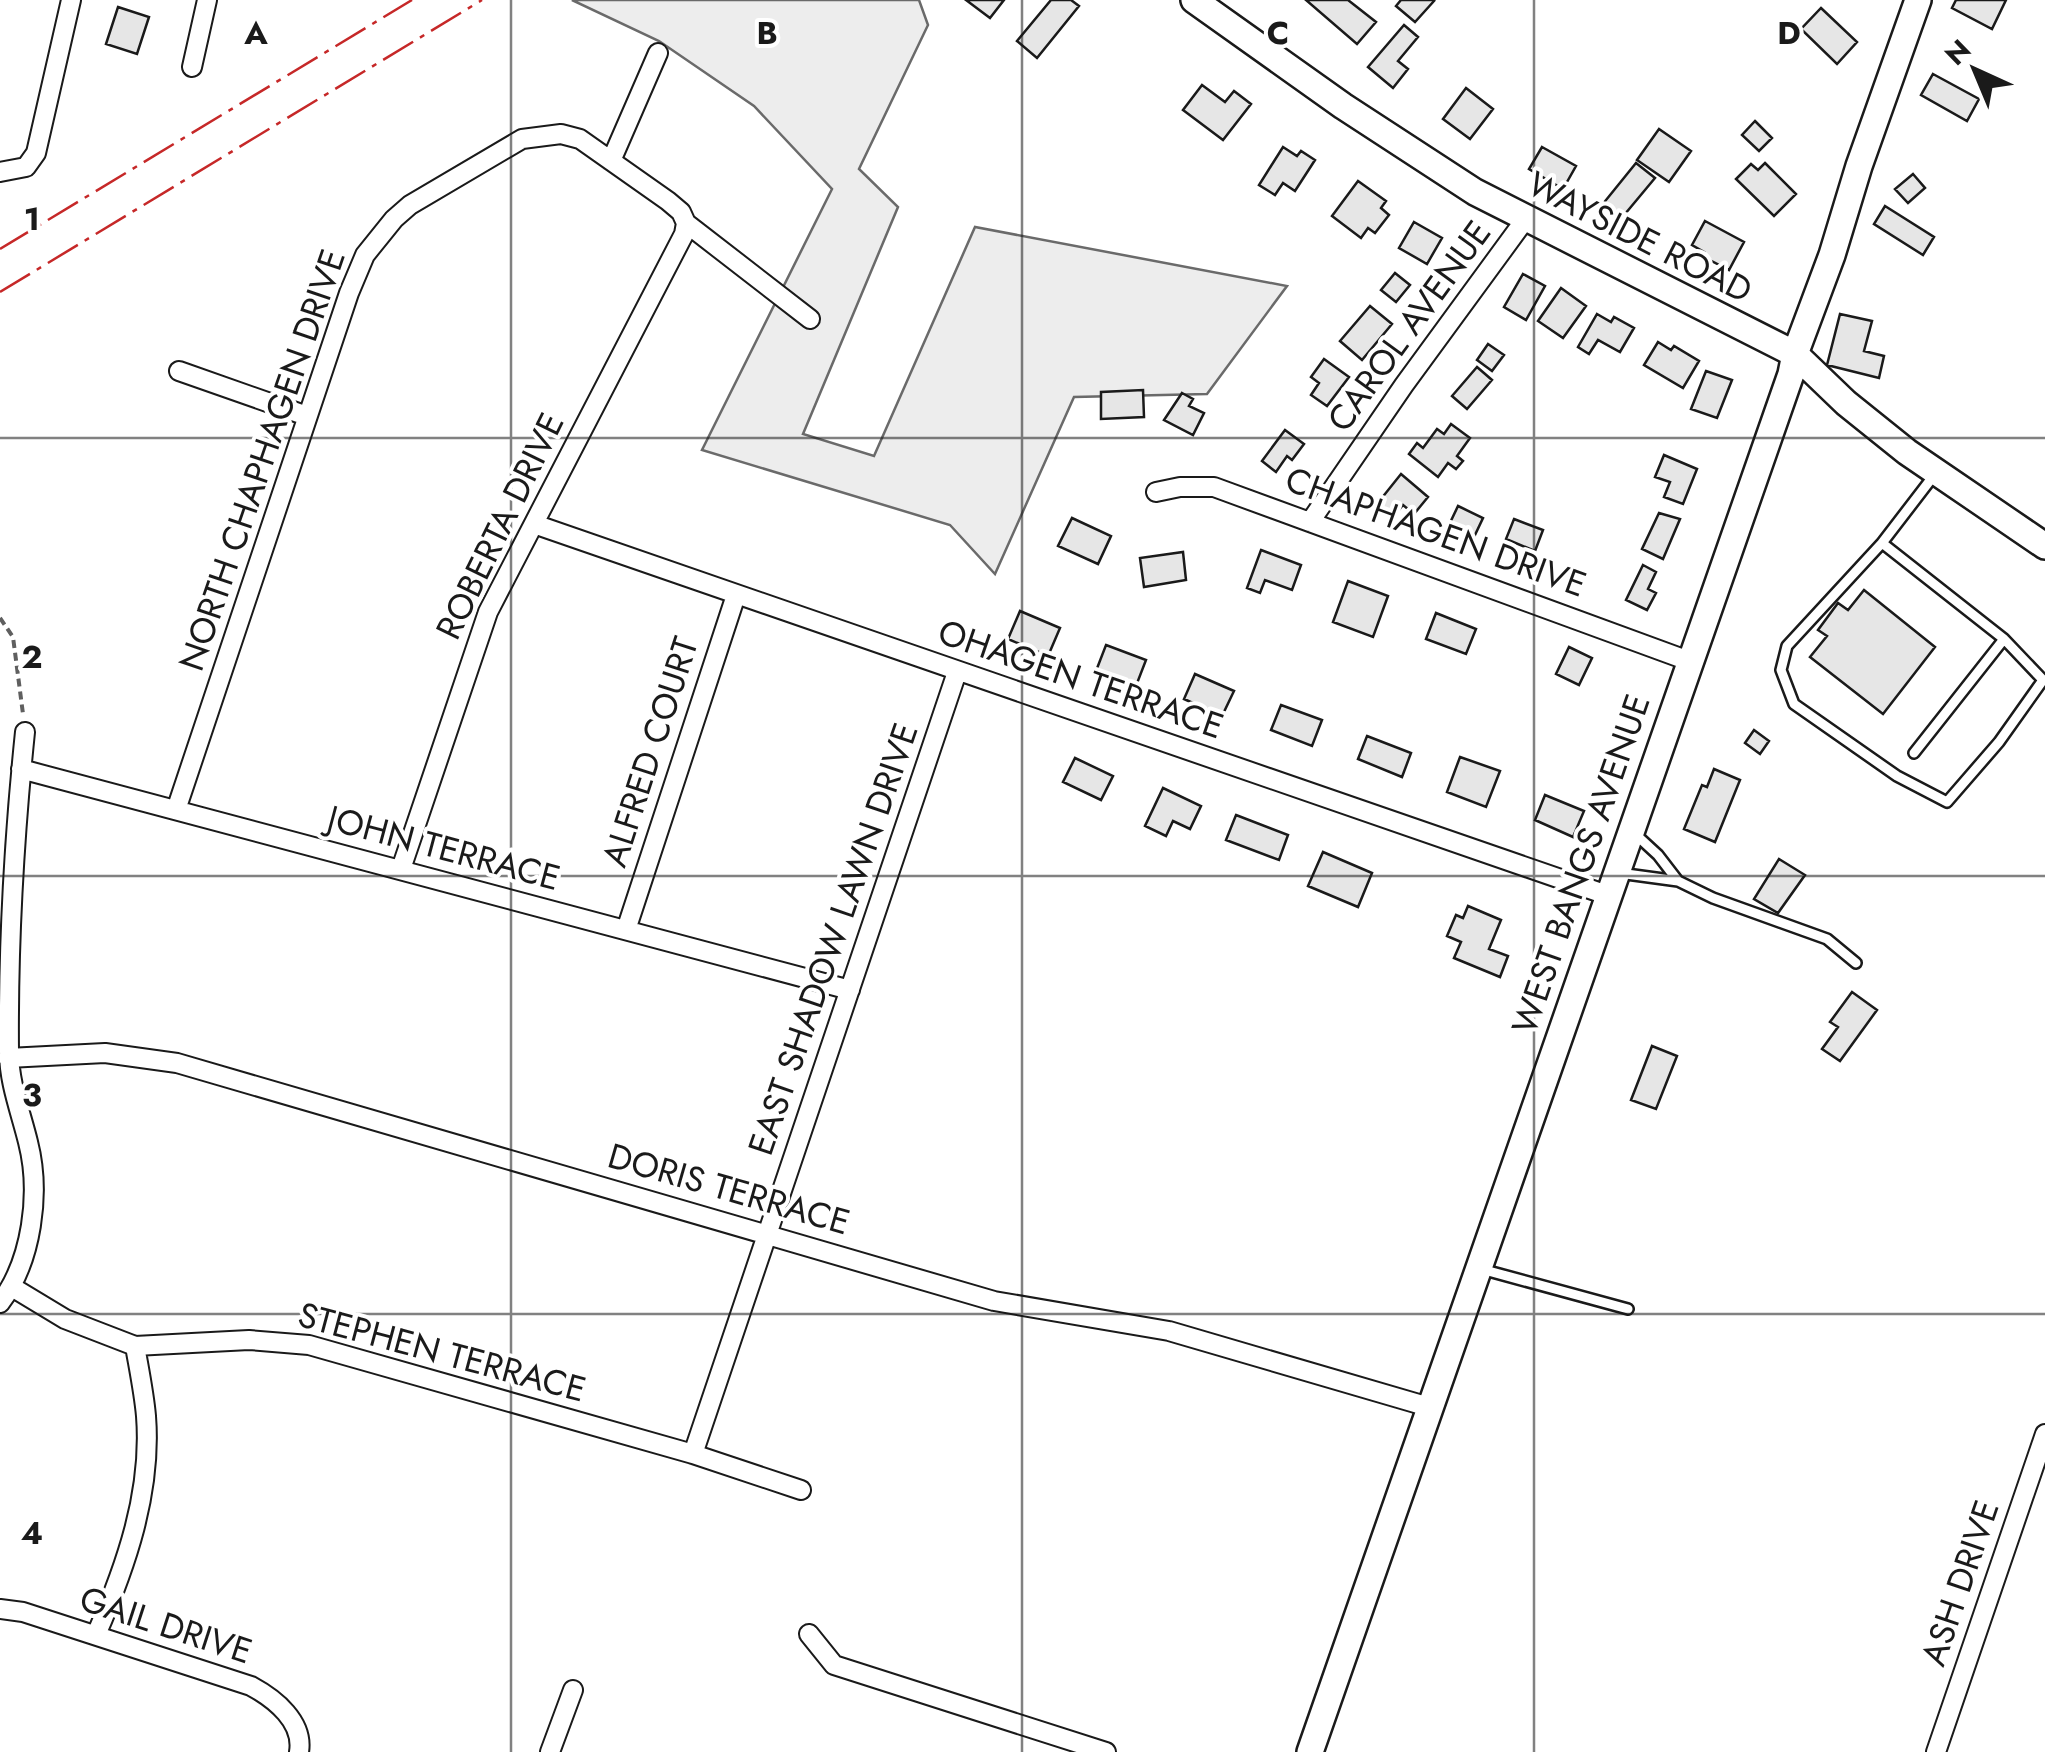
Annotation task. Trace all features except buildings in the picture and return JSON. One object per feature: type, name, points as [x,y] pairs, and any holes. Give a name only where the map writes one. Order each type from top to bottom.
[{"type":"street","points":[[0,172],[26,167],[36,153],[71,0]]},
{"type":"street","points":[[192,67],[208,0]]},
{"type":"street","name":"WAYSIDE ROAD","points":[[1194,0],[1419,157],[1476,192],[1795,354],[1846,403],[1937,472],[2042,538]]},
{"type":"street","name":"WEST BANGS AVENUE","points":[[1310,1752],[1918,0]]},
{"type":"street","points":[[611,161],[658,53]]},
{"type":"street","name":"NORTH CHAPHAGEN DRIVE","points":[[176,810],[348,293],[365,255],[394,218],[410,205],[522,138],[562,134],[580,139],[668,200],[682,212],[686,222],[810,319]]},
{"type":"street","name":"CAROL AVENUE","points":[[1310,522],[1527,218]]},
{"type":"street","name":"ROBERTA DRIVE","points":[[401,869],[477,639],[684,234],[686,222]]},
{"type":"street","points":[[179,371],[307,416]]},
{"type":"street","name":"CHAPHAGEN DRIVE","points":[[1156,492],[1206,485],[1689,661]]},
{"type":"street","name":"OHAGEN TERRACE","points":[[534,524],[957,672],[1612,884]]},
{"type":"street","name":"ALFRED COURT","points":[[626,930],[736,595]]},
{"type":"street","name":"EAST SHADOW LAWN DRIVE","points":[[693,1454],[957,672]]},
{"type":"street","points":[[6,1295],[25,1249],[33,1185],[29,1144],[8,1058],[6,869],[26,732]]},
{"type":"street","name":"JOHN TERRACE","points":[[22,770],[850,990]]},
{"type":"street","name":"DORIS TERRACE","points":[[8,1058],[105,1053],[177,1063],[994,1300],[1207,1340],[1429,1408]]},
{"type":"street","name":"STEPHEN TERRACE","points":[[6,1295],[135,1346],[249,1340],[309,1346],[693,1454],[801,1490]]},
{"type":"street","points":[[96,1635],[126,1558],[145,1476],[146,1416],[135,1346]]},
{"type":"street","name":"ASH DRIVE","points":[[1936,1752],[2045,1434]]},
{"type":"street","name":"GAIL DRIVE","points":[[0,1609],[24,1612],[251,1686],[278,1705],[296,1728],[300,1752]]},
{"type":"street","points":[[809,1634],[834,1665],[1106,1752]]},
{"type":"street","points":[[550,1752],[573,1690]]},
{"type":"lane","points":[[1882,543],[2004,639],[2043,680],[1999,742],[1946,802],[1897,776],[1794,704],[1780,670],[1787,646],[1882,543],[1937,472]]},
{"type":"lane","points":[[1914,753],[2004,639]]},
{"type":"lane","points":[[1631,830],[1678,880],[1713,898],[1827,939],[1856,962]]},
{"type":"lane","points":[[1612,884],[1678,880]]},
{"type":"lane","points":[[1478,1268],[1628,1309]]},
{"type":"path","points":[[0,618],[13,637],[26,732]]},
{"type":"shaded area","points":[[572,0],[919,0],[928,25],[859,169],[898,207],[803,434],[874,456],[975,227],[1287,286],[1207,394],[1074,397],[995,574],[950,525],[702,450],[832,189],[754,106],[659,41]]},
{"type":"power","points":[[0,249],[412,0]]},
{"type":"power","points":[[0,292],[482,0]]}]
